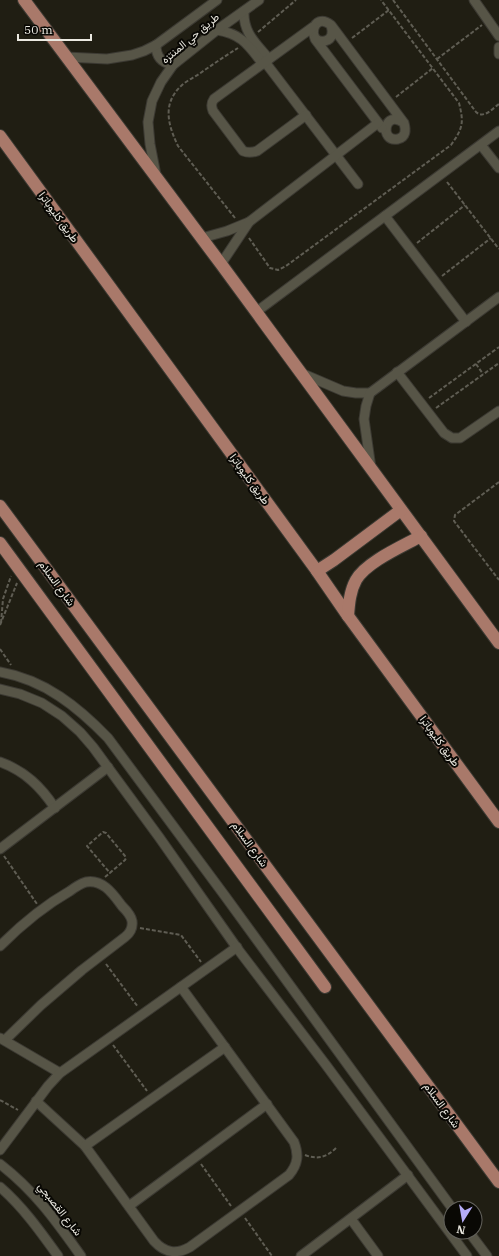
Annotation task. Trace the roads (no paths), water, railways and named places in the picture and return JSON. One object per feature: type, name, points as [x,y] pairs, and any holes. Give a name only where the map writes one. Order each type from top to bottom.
[{"type":"main road","points":[[24,0],[202,238],[401,510],[497,636]]},
{"type":"main road","name":"طريق كليوباترا","points":[[0,136],[499,822]]},
{"type":"main road","name":"شارع السلام","points":[[0,506],[499,1182]]},
{"type":"main road","points":[[317,571],[401,510]]},
{"type":"main road","points":[[348,616],[349,602],[353,586],[363,571],[372,564],[421,536]]},
{"type":"main road","name":"شارع السلام","points":[[0,543],[325,986]]},
{"type":"street","name":"طريق حي المنتزه","points":[[66,57],[94,59],[119,57],[138,53],[156,45],[217,0]]},
{"type":"street","name":"طريق حي المنتزه","points":[[156,177],[148,133],[152,101],[158,87],[173,65],[217,30],[259,0]]},
{"type":"street","points":[[474,0],[499,36]]},
{"type":"street","points":[[244,11],[249,40],[358,184]]},
{"type":"street","points":[[306,115],[256,151],[247,153],[243,151],[214,111],[212,102],[214,99],[321,21],[327,22],[331,25],[406,128],[402,137],[397,140],[392,139],[387,135],[314,37],[312,33],[313,27]]},
{"type":"street","points":[[314,37],[318,41],[329,40],[333,30],[331,25]]},
{"type":"street","points":[[217,30],[249,40]]},
{"type":"street","points":[[156,45],[157,55],[160,59],[173,65]]},
{"type":"street","points":[[499,47],[499,54]]},
{"type":"street","points":[[387,135],[385,130],[389,121],[394,119],[399,120],[404,124]]},
{"type":"street","points":[[202,238],[244,225],[378,123]]},
{"type":"street","points":[[256,312],[499,131]]},
{"type":"street","points":[[481,145],[499,168]]},
{"type":"street","points":[[385,216],[466,322]]},
{"type":"street","points":[[221,264],[244,225]]},
{"type":"street","points":[[371,469],[364,419],[370,393],[499,297]]},
{"type":"street","points":[[397,372],[444,434],[452,438],[460,438],[499,411]]},
{"type":"street","points":[[300,373],[343,391],[370,393]]},
{"type":"street","points":[[0,672],[20,677],[48,689],[70,702],[90,719],[108,738],[446,1200]]},
{"type":"street","points":[[0,689],[20,694],[42,704],[62,716],[80,732],[108,767],[237,947],[467,1256]]},
{"type":"street","points":[[0,762],[15,768],[38,785],[55,808]]},
{"type":"street","points":[[2,853],[55,808],[108,767]]},
{"type":"street","points":[[159,837],[173,826]]},
{"type":"street","points":[[0,946],[23,923],[52,901],[85,882],[98,883],[110,890],[132,920],[130,933],[100,956],[2,1039],[60,1073]]},
{"type":"street","points":[[0,1150],[36,1101],[60,1073],[237,947]]},
{"type":"street","points":[[36,1101],[85,1146],[160,1247],[167,1251],[183,1251],[190,1247],[289,1175],[295,1168],[298,1159],[294,1142],[181,987]]},
{"type":"street","points":[[85,1146],[224,1046]]},
{"type":"street","points":[[326,1065],[340,1055]]},
{"type":"street","points":[[129,1206],[267,1104]]},
{"type":"street","name":"شارع القصبجي","points":[[0,1164],[14,1175],[47,1209],[81,1256]]},
{"type":"street","points":[[302,1256],[408,1175]]},
{"type":"street","points":[[0,1187],[18,1203],[58,1256]]},
{"type":"street","points":[[351,1219],[378,1256]]},
{"type":"street","points":[[475,1240],[487,1256]]}]
